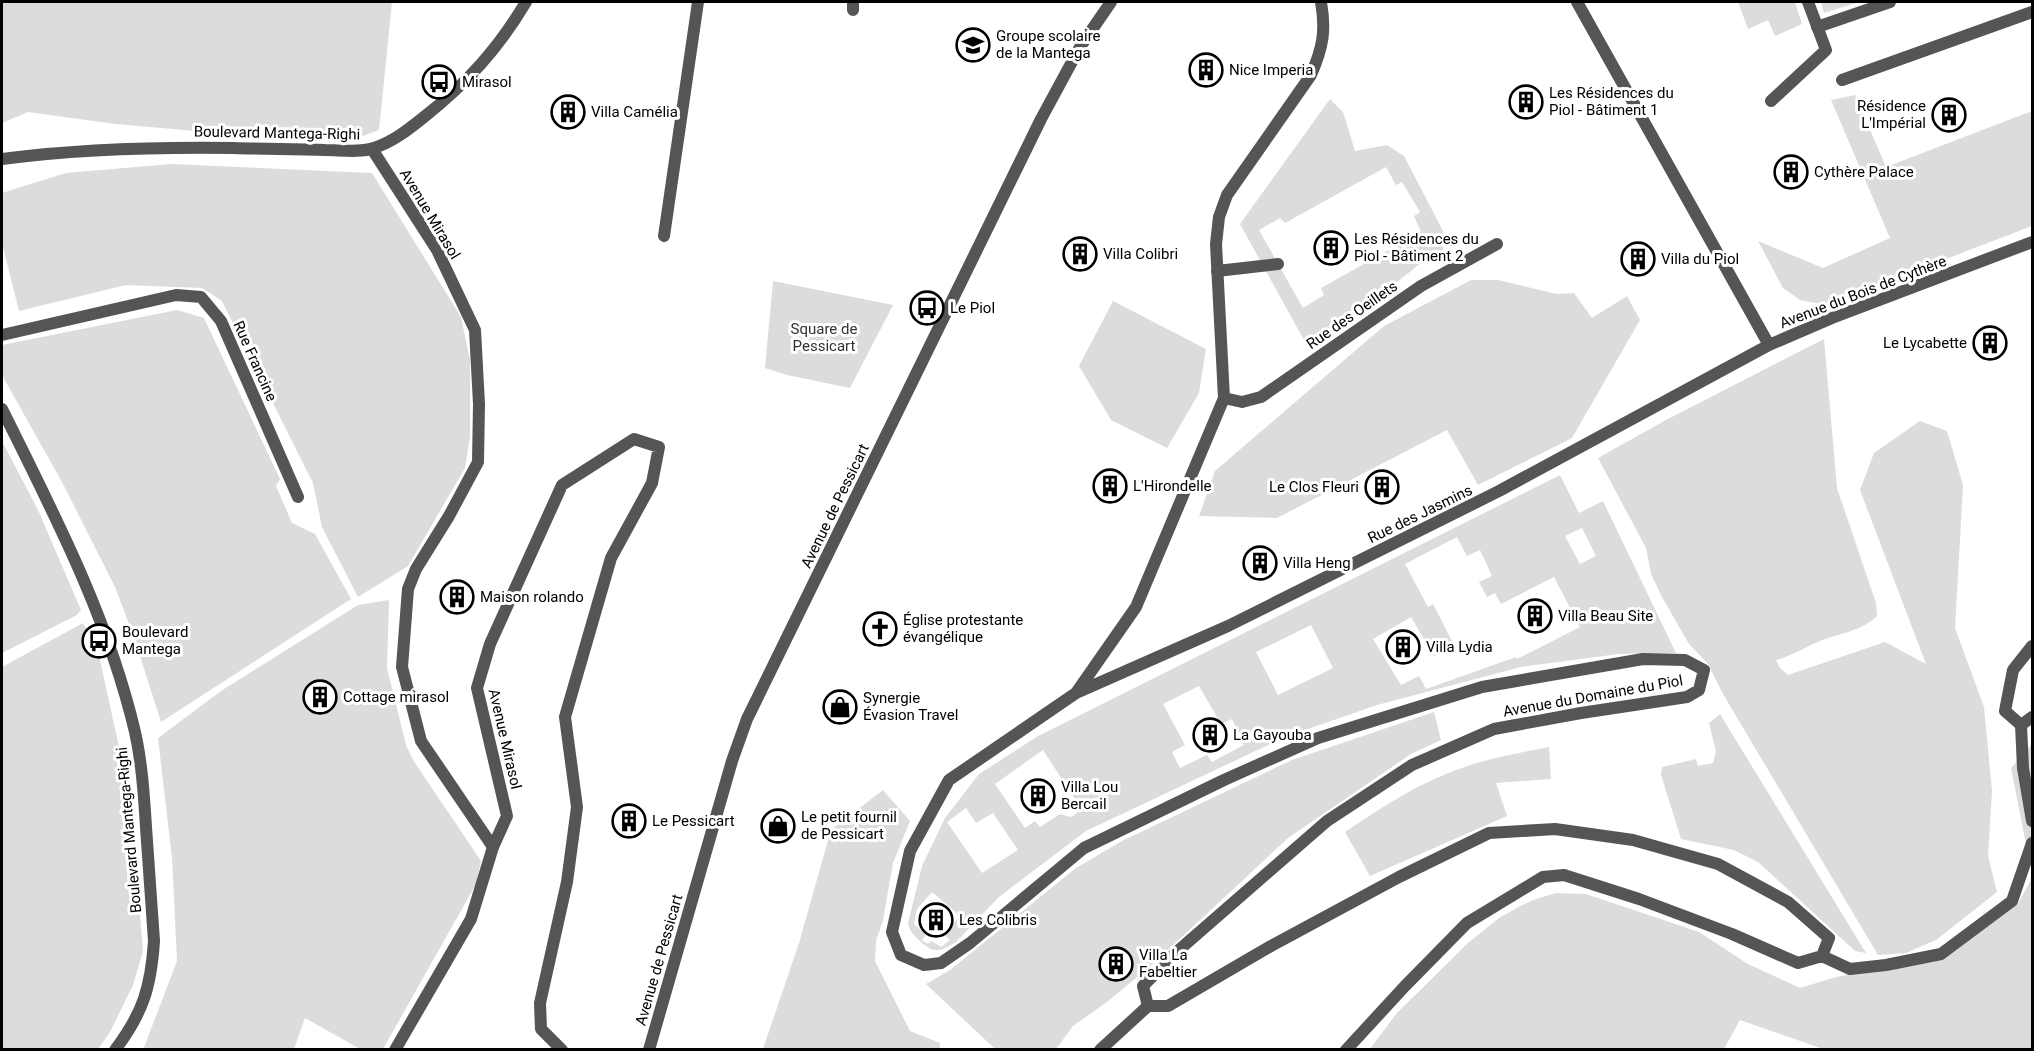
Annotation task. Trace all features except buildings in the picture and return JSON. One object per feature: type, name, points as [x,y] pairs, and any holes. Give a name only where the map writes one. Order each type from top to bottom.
[{"type":"street","name":"Boulevard Mantega-Righi","points":[[2,159],[91,150],[177,147],[372,149],[412,127],[461,86],[501,42],[526,2]]},
{"type":"street","points":[[664,236],[698,2]]},
{"type":"street","name":"Avenue de Pessicart","points":[[649,1050],[729,771],[747,719],[1041,119],[1080,47],[1111,2]]},
{"type":"street","name":"Avenue du Domaine du Piol","points":[[1148,1006],[1143,986],[1172,956],[1327,821],[1412,765],[1494,729],[1687,697],[1699,690],[1704,670],[1686,660],[1643,659],[1482,687],[1318,738],[1224,780],[1084,848],[970,943],[941,963],[924,965],[901,955],[892,932],[910,851],[949,780],[1076,693],[1136,607],[1224,399],[1216,244],[1219,218],[1227,195],[1311,75],[1325,30],[1321,2]]},
{"type":"street","name":"Avenue du Bois de Cythère","points":[[1577,2],[1769,345],[1832,318],[2032,242]]},
{"type":"street","points":[[1771,101],[1826,50],[1808,2]]},
{"type":"street","points":[[1817,27],[1890,2]]},
{"type":"street","points":[[1842,80],[2032,12]]},
{"type":"street","name":"Avenue Mirasol","points":[[372,149],[437,250],[475,330],[479,404],[478,462],[449,516],[416,569],[408,589],[402,667],[421,741],[493,847]]},
{"type":"street","name":"Rue des Oeillets","points":[[1224,399],[1242,402],[1261,397],[1420,286],[1497,244]]},
{"type":"street","points":[[1217,271],[1278,264]]},
{"type":"street","name":"Rue Francine","points":[[2,335],[176,295],[201,297],[220,321],[298,497]]},
{"type":"street","name":"Rue des Jasmins","points":[[1076,693],[1228,626],[1499,491],[1769,345]]},
{"type":"street","name":"Boulevard Mantega-Righi","points":[[2,409],[77,560],[115,659],[136,734],[143,781],[154,941],[153,959],[150,982],[141,1008],[131,1028],[115,1050]]},
{"type":"street","name":"Avenue Mirasol","points":[[493,847],[507,816],[477,688],[490,644],[562,485],[634,439],[659,447],[652,483],[611,558],[566,717],[577,807],[567,882],[549,953],[540,1003],[541,1029],[562,1050]]},
{"type":"street","points":[[2032,646],[2013,670],[2005,711],[2021,726],[2023,768],[2032,821]]},
{"type":"street","points":[[2021,726],[2032,717]]},
{"type":"street","points":[[1100,1050],[1148,1006],[1168,1006],[1271,946],[1389,882],[1489,833],[1555,829],[1633,840],[1718,864],[1788,902],[1829,938],[1822,956]]},
{"type":"street","points":[[1346,1050],[1467,923],[1543,877],[1564,875],[1639,899],[1732,934],[1798,963],[1822,956],[1850,969],[1886,965],[1941,954],[2012,902],[2032,843]]},
{"type":"street","points":[[395,1050],[471,919],[493,847]]},
{"type":"green space","points":[[2,2],[392,2],[379,130],[352,140],[254,136],[115,124],[28,112],[2,123]]},
{"type":"green space","points":[[1738,2],[1795,2],[1802,24],[1775,36],[1768,20],[1748,29]]},
{"type":"green space","points":[[1821,2],[1859,2],[1824,13]]},
{"type":"green space","points":[[1855,95],[1886,167],[2032,111],[2032,226],[1826,305],[1800,300],[1783,288],[1758,241],[1823,268],[1890,238],[1831,100]]},
{"type":"green space","points":[[1330,99],[1343,112],[1355,151],[1387,145],[1404,156],[1443,231],[1443,252],[1421,263],[1310,351],[1240,224]],"holes":[[[1386,167],[1396,185],[1402,182],[1420,212],[1414,216],[1421,232],[1321,288],[1324,295],[1303,308],[1259,230],[1280,218],[1285,223]]]},
{"type":"green space","points":[[171,164],[372,173],[461,317],[470,360],[470,437],[465,468],[408,566],[358,597],[322,527],[313,483],[222,301],[202,288],[126,285],[19,311],[2,243],[2,193],[66,173]]},
{"type":"green space","points":[[1471,280],[1498,280],[1557,294],[1574,293],[1592,318],[1627,296],[1640,320],[1572,438],[1478,485],[1447,430],[1277,518],[1199,516],[1215,471],[1384,326]]},
{"type":"green space","name":"Square de Pessicart","points":[[773,281],[893,305],[850,388],[765,368]]},
{"type":"green space","points":[[1113,301],[1206,349],[1199,393],[1167,448],[1111,420],[1079,366]]},
{"type":"green space","points":[[177,310],[204,318],[280,479],[276,486],[292,523],[315,534],[351,599],[161,722],[134,637],[115,587],[63,484],[2,375],[2,345]]},
{"type":"green space","points":[[1824,339],[1837,488],[1876,603],[1877,616],[1858,628],[1776,660],[1780,668],[1788,675],[1885,642],[1926,664],[1860,490],[1874,453],[1920,421],[1947,431],[1963,485],[1955,628],[1984,707],[1992,791],[1988,856],[1997,892],[1936,940],[1906,953],[1878,955],[1723,694],[1708,664],[1689,644],[1662,597],[1651,574],[1646,548],[1598,458],[1666,420]]},
{"type":"green space","points":[[2,441],[38,510],[81,610],[77,615],[2,653]]},
{"type":"green space","points":[[1560,475],[1579,513],[1603,501],[1676,653],[1619,654],[1521,667],[1377,705],[1285,737],[1086,831],[999,897],[956,942],[940,950],[928,947],[912,933],[908,923],[922,866],[945,818],[979,774],[1038,736]],"holes":[[[1582,528],[1596,556],[1580,564],[1565,536]],[[1457,537],[1467,556],[1480,550],[1492,576],[1479,582],[1487,597],[1495,593],[1501,604],[1554,577],[1580,627],[1517,659],[1516,657],[1426,689],[1419,676],[1401,685],[1373,639],[1411,617],[1434,656],[1454,645],[1433,604],[1428,607],[1405,564]],[[1311,625],[1333,668],[1278,695],[1256,652]],[[1199,686],[1221,724],[1232,719],[1244,745],[1212,762],[1207,755],[1180,768],[1172,752],[1185,745],[1163,704]],[[1043,750],[1080,807],[1079,812],[1071,817],[1060,814],[1040,827],[1035,821],[1025,828],[995,784]],[[966,808],[976,823],[993,813],[1018,850],[982,873],[947,822]],[[932,892],[960,916],[944,934],[950,940],[941,947],[932,941],[928,944],[922,940],[926,935],[914,924],[917,909]]]},
{"type":"green space","points":[[389,600],[387,668],[406,745],[413,760],[481,861],[476,884],[383,1049],[360,1049],[305,1018],[294,1049],[143,1050],[177,961],[172,858],[158,738],[221,691],[358,605]]},
{"type":"green space","points":[[83,623],[97,647],[131,801],[143,951],[133,985],[110,1032],[98,1049],[2,1049],[2,667]]},
{"type":"green space","points":[[1434,712],[1441,740],[1411,754],[1288,838],[1155,962],[1107,1002],[1073,1026],[1056,1049],[995,1049],[926,984],[950,970],[1076,868],[1122,841],[1292,760]]},
{"type":"green space","points":[[1720,714],[1866,953],[1855,951],[1758,862],[1734,850],[1681,839],[1661,775],[1662,767],[1696,759],[1698,766],[1713,763],[1716,752],[1709,723]]},
{"type":"green space","points":[[2032,744],[2032,875],[2011,768]]},
{"type":"green space","points":[[1549,747],[1551,779],[1496,783],[1507,816],[1370,876],[1345,832],[1407,793],[1458,769]]},
{"type":"green space","points":[[883,790],[910,821],[893,863],[883,920],[876,941],[875,961],[910,1031],[940,1043],[940,1049],[763,1049],[799,943],[831,830]]},
{"type":"green space","points":[[2032,878],[2032,1049],[1823,1049],[1740,1020],[1724,1049],[1369,1050],[1397,1013],[1468,943],[1499,918],[1520,906],[1556,893],[1586,894],[1699,932],[1748,964],[1800,988],[1836,977],[1941,958],[2019,902]]},
{"type":"place","name":"Groupe scolaire de la Mantega","points":[[973,45]]},
{"type":"place","name":"Nice Imperia","points":[[1206,70]]},
{"type":"place","name":"Mirasol","points":[[439,82]]},
{"type":"place","name":"Les Résidences du Piol - Bâtiment 1","points":[[1526,102]]},
{"type":"place","name":"Villa Camélia","points":[[568,112]]},
{"type":"place","name":"Résidence L'Impérial","points":[[1949,115]]},
{"type":"place","name":"Cythère Palace","points":[[1791,172]]},
{"type":"place","name":"Les Résidences du Piol - Bâtiment 2","points":[[1331,248]]},
{"type":"place","name":"Villa Colibri","points":[[1080,254]]},
{"type":"place","name":"Villa du Piol","points":[[1638,259]]},
{"type":"place","name":"Le Piol","points":[[927,308]]},
{"type":"place","name":"Le Lycabette","points":[[1990,343]]},
{"type":"place","name":"L'Hirondelle","points":[[1110,486]]},
{"type":"place","name":"Le Clos Fleuri","points":[[1382,487]]},
{"type":"place","name":"Villa Heng","points":[[1260,563]]},
{"type":"place","name":"Maison rolando","points":[[457,597]]},
{"type":"place","name":"Villa Beau Site","points":[[1535,616]]},
{"type":"place","name":"Église protestante évangélique","points":[[880,629]]},
{"type":"place","name":"Boulevard Mantega","points":[[99,641]]},
{"type":"place","name":"Villa Lydia","points":[[1403,647]]},
{"type":"place","name":"Cottage mirasol","points":[[320,697]]},
{"type":"place","name":"Synergie Évasion Travel","points":[[840,707]]},
{"type":"place","name":"La Gayouba","points":[[1210,735]]},
{"type":"place","name":"Villa Lou Bercail","points":[[1038,796]]},
{"type":"place","name":"Le Pessicart","points":[[629,821]]},
{"type":"place","name":"Le petit fournil de Pessicart","points":[[778,826]]},
{"type":"place","name":"Les Colibris","points":[[936,920]]},
{"type":"place","name":"Villa La Fabeltier","points":[[1116,964]]}]
